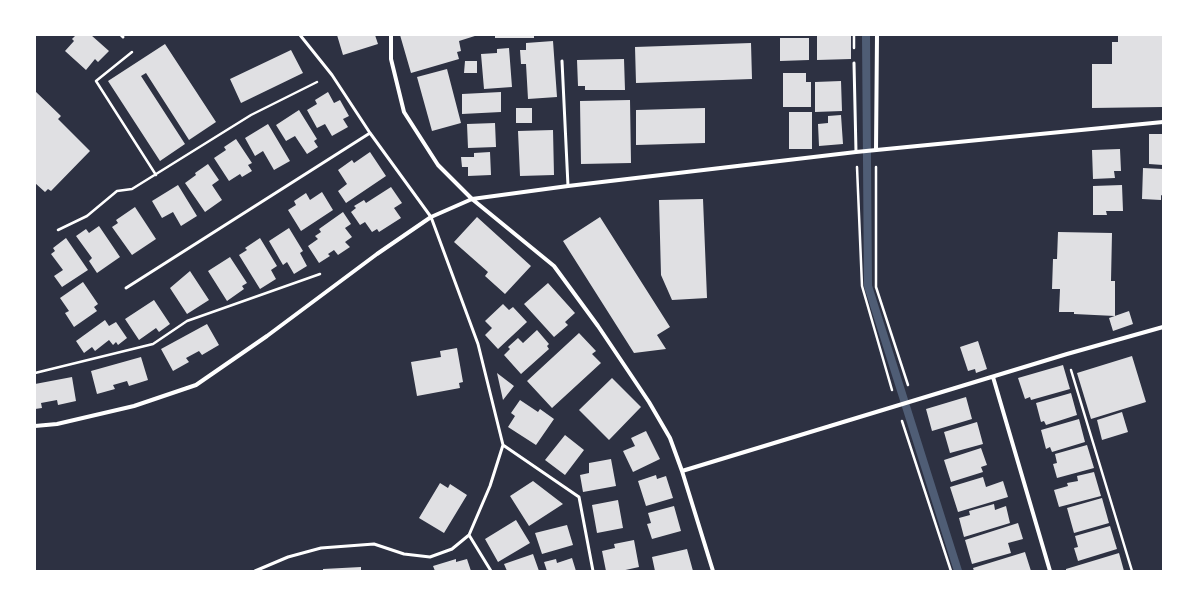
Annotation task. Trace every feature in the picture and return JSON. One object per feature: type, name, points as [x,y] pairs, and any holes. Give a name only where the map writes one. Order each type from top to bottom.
[{"type":"street","points":[[391,35],[391,59],[404,112],[438,165],[472,199],[554,266],[598,326],[649,402],[670,438],[682,471],[713,571]]},
{"type":"street","points":[[876,150],[877,35]]},
{"type":"street","points":[[35,426],[57,424],[134,406],[196,386],[267,336],[376,254],[431,217],[472,199],[568,186],[856,152],[1163,122]]},
{"type":"street","points":[[682,471],[913,400],[1163,327]]},
{"type":"street","points":[[993,377],[1050,571]]},
{"type":"lane","points":[[255,571],[288,558],[321,548],[374,544],[404,554],[430,557],[452,549],[469,535],[490,486],[503,445],[478,344],[431,217],[370,133],[332,75],[300,35]]},
{"type":"lane","points":[[562,61],[568,186]]},
{"type":"lane","points":[[854,63],[856,152]]},
{"type":"lane","points":[[126,288],[370,133]]},
{"type":"lane","points":[[503,445],[579,497],[593,571]]},
{"type":"lane","points":[[469,535],[491,571]]},
{"type":"path","points":[[122,36],[136,49],[96,81],[156,175]]},
{"type":"path","points":[[58,230],[87,216],[117,192],[132,189],[156,175],[251,115],[332,75]]},
{"type":"path","points":[[876,150],[876,287],[913,400]]},
{"type":"path","points":[[856,152],[862,286],[897,406],[951,571]]},
{"type":"path","points":[[35,373],[153,344],[187,321],[327,272]]},
{"type":"path","points":[[1067,354],[1132,571]]},
{"type":"building","points":[[76,35],[91,35],[109,51],[98,62],[95,59],[86,70],[65,51],[74,41],[72,39]]},
{"type":"building","points":[[337,35],[375,35],[378,44],[343,55]]},
{"type":"building","points":[[400,35],[478,35],[459,41],[461,51],[457,52],[459,59],[411,73]]},
{"type":"building","points":[[495,35],[534,35],[534,38],[495,38]]},
{"type":"building","points":[[851,35],[851,59],[817,60],[817,36]]},
{"type":"building","points":[[1118,35],[1163,35],[1163,107],[1092,108],[1092,64],[1112,64],[1112,42],[1118,42]]},
{"type":"building","points":[[780,38],[809,38],[809,60],[780,61]]},
{"type":"building","points":[[553,41],[557,97],[528,99],[526,64],[521,64],[520,50],[526,50],[526,43]]},
{"type":"building","points":[[751,43],[752,79],[636,83],[635,47]]},
{"type":"building","points":[[165,44],[216,122],[189,140],[146,73],[141,76],[185,144],[160,161],[108,81]]},
{"type":"building","points":[[509,48],[512,87],[484,89],[481,54],[497,53],[497,49]]},
{"type":"building","points":[[291,50],[303,73],[241,103],[230,79]]},
{"type":"building","points":[[624,59],[625,90],[585,90],[585,86],[578,86],[577,60]]},
{"type":"building","points":[[465,61],[477,61],[477,73],[464,73]]},
{"type":"building","points":[[447,69],[461,123],[432,131],[417,77]]},
{"type":"building","points":[[783,73],[806,73],[806,82],[811,82],[811,107],[783,107]]},
{"type":"building","points":[[841,81],[842,111],[815,112],[815,82]]},
{"type":"building","points":[[35,91],[61,116],[58,119],[90,151],[51,191],[48,189],[45,192],[35,183]]},
{"type":"building","points":[[328,92],[334,103],[340,100],[349,116],[343,119],[348,127],[332,136],[325,124],[317,128],[307,110],[317,104],[315,100]]},
{"type":"building","points":[[501,92],[501,112],[462,114],[462,94]]},
{"type":"building","points":[[630,100],[631,163],[581,164],[580,101]]},
{"type":"building","points":[[516,108],[532,108],[532,123],[516,123]]},
{"type":"building","points":[[705,108],[705,143],[636,145],[636,110]]},
{"type":"building","points":[[299,110],[317,139],[314,141],[318,147],[307,154],[295,136],[286,141],[276,125]]},
{"type":"building","points":[[789,112],[812,112],[812,149],[789,149]]},
{"type":"building","points":[[841,115],[843,144],[819,146],[818,124],[828,123],[828,116]]},
{"type":"building","points":[[495,123],[496,147],[468,148],[467,124]]},
{"type":"building","points":[[268,124],[290,161],[274,170],[263,151],[255,156],[245,138]]},
{"type":"building","points":[[553,130],[554,175],[520,176],[518,131]]},
{"type":"building","points":[[1149,134],[1163,134],[1163,165],[1149,164]]},
{"type":"building","points":[[236,139],[252,163],[248,165],[252,171],[242,177],[240,174],[229,181],[214,158],[226,150],[224,147]]},
{"type":"building","points":[[1120,149],[1121,171],[1114,171],[1115,178],[1093,179],[1092,150]]},
{"type":"building","points":[[370,152],[386,176],[346,203],[338,191],[347,184],[338,170],[352,160],[354,163]]},
{"type":"building","points":[[490,152],[491,175],[468,176],[468,167],[462,167],[461,157],[474,157],[474,153]]},
{"type":"building","points":[[208,164],[219,180],[212,185],[222,200],[205,212],[185,183],[196,175],[195,173]]},
{"type":"building","points":[[1143,168],[1163,169],[1163,196],[1161,195],[1161,200],[1142,199]]},
{"type":"building","points":[[178,185],[197,216],[181,226],[173,212],[162,218],[152,201]]},
{"type":"building","points":[[1122,185],[1123,211],[1106,211],[1107,215],[1093,215],[1093,186]]},
{"type":"building","points":[[391,187],[402,203],[394,208],[401,218],[379,232],[377,229],[372,232],[365,222],[360,225],[351,212],[356,208],[354,206],[364,200],[366,203]]},
{"type":"building","points":[[322,192],[333,210],[301,231],[288,210],[296,205],[294,201],[306,193],[310,200]]},
{"type":"building","points":[[703,199],[707,298],[672,300],[661,275],[659,200]]},
{"type":"building","points":[[135,207],[156,239],[132,255],[112,227],[118,223],[116,220]]},
{"type":"building","points":[[343,212],[351,224],[345,228],[352,237],[345,242],[350,247],[338,255],[334,250],[328,254],[330,256],[319,263],[308,246],[318,239],[315,236],[321,232],[319,229]]},
{"type":"building","points":[[477,217],[531,266],[505,294],[485,276],[488,272],[454,242]]},
{"type":"building","points":[[600,217],[670,327],[657,335],[666,349],[634,353],[563,241]]},
{"type":"building","points":[[99,226],[120,257],[97,273],[89,261],[92,258],[76,236],[86,229],[89,233]]},
{"type":"building","points":[[289,228],[303,251],[300,253],[307,266],[294,274],[287,262],[283,265],[269,241]]},
{"type":"building","points":[[1058,232],[1112,233],[1111,281],[1115,281],[1115,316],[1059,312],[1060,289],[1052,289],[1053,259],[1057,259]]},
{"type":"building","points":[[66,238],[88,270],[62,287],[54,276],[63,270],[51,254],[55,251],[53,248]]},
{"type":"building","points":[[260,238],[277,266],[271,270],[276,279],[260,289],[239,255],[247,250],[245,248]]},
{"type":"building","points":[[230,257],[247,283],[242,286],[244,289],[227,301],[208,271]]},
{"type":"building","points":[[190,271],[209,300],[187,314],[170,288]]},
{"type":"building","points":[[83,282],[98,304],[94,307],[97,311],[74,327],[65,313],[69,311],[60,298]]},
{"type":"building","points":[[548,283],[575,313],[565,322],[568,325],[554,337],[524,304]]},
{"type":"building","points":[[154,300],[170,324],[159,332],[156,328],[139,340],[125,319]]},
{"type":"building","points":[[503,304],[509,310],[513,307],[527,322],[498,349],[485,335],[492,328],[485,321]]},
{"type":"building","points":[[1129,311],[1133,324],[1113,331],[1109,318]]},
{"type":"building","points":[[105,320],[109,326],[116,322],[127,338],[118,345],[116,342],[113,345],[109,340],[95,351],[92,347],[84,353],[76,341]]},
{"type":"building","points":[[207,324],[219,345],[202,355],[199,351],[186,358],[189,362],[173,371],[161,349]]},
{"type":"building","points":[[537,330],[549,344],[547,346],[549,349],[521,374],[504,355],[510,349],[508,347],[518,338],[523,343]]},
{"type":"building","points":[[579,333],[596,351],[592,354],[601,363],[552,408],[527,381]]},
{"type":"building","points":[[978,341],[987,369],[976,373],[975,369],[968,371],[960,347]]},
{"type":"building","points":[[457,348],[463,382],[459,383],[460,388],[417,396],[411,362],[441,357],[440,351]]},
{"type":"building","points":[[1132,356],[1146,402],[1091,419],[1077,373]]},
{"type":"building","points":[[141,357],[148,380],[129,386],[127,381],[113,385],[115,389],[97,394],[91,371]]},
{"type":"building","points":[[1063,365],[1070,389],[1031,400],[1030,397],[1025,399],[1018,378]]},
{"type":"building","points":[[497,373],[514,386],[503,400]]},
{"type":"building","points":[[72,377],[76,401],[58,405],[57,400],[41,403],[42,408],[35,409],[35,384]]},
{"type":"building","points":[[612,378],[641,407],[609,440],[579,410]]},
{"type":"building","points":[[1071,393],[1077,415],[1046,425],[1044,421],[1041,422],[1036,403]]},
{"type":"building","points":[[966,397],[972,419],[932,431],[926,409]]},
{"type":"building","points":[[520,400],[538,412],[540,409],[554,419],[536,445],[508,427],[515,416],[511,413]]},
{"type":"building","points":[[1122,412],[1128,432],[1102,440],[1097,420]]},
{"type":"building","points":[[1079,419],[1085,442],[1052,452],[1050,447],[1046,449],[1041,430]]},
{"type":"building","points":[[977,422],[983,444],[950,453],[944,432]]},
{"type":"building","points":[[646,431],[660,459],[633,472],[623,451],[635,446],[631,438]]},
{"type":"building","points":[[565,435],[584,450],[565,475],[545,460]]},
{"type":"building","points":[[1087,445],[1094,468],[1057,478],[1053,464],[1057,463],[1055,454]]},
{"type":"building","points":[[981,448],[987,465],[981,467],[983,472],[951,482],[944,460]]},
{"type":"building","points":[[611,459],[616,486],[583,492],[580,475],[589,473],[589,463]]},
{"type":"building","points":[[1094,472],[1101,496],[1059,507],[1054,490],[1068,486],[1067,483],[1078,481],[1077,476]]},
{"type":"building","points":[[656,475],[657,479],[666,476],[673,498],[646,506],[638,481]]},
{"type":"building","points":[[983,477],[986,487],[1003,481],[1008,497],[958,512],[950,487]]},
{"type":"building","points":[[533,481],[563,504],[529,526],[510,496]]},
{"type":"building","points":[[440,483],[448,488],[450,484],[467,495],[444,533],[419,518]]},
{"type":"building","points":[[1102,498],[1109,523],[1074,533],[1067,508]]},
{"type":"building","points":[[618,500],[623,528],[597,533],[592,505]]},
{"type":"building","points":[[994,504],[995,510],[1006,506],[1010,523],[964,537],[959,518],[970,515],[969,511]]},
{"type":"building","points":[[674,506],[681,531],[652,539],[647,524],[651,523],[648,513]]},
{"type":"building","points":[[516,520],[530,543],[498,562],[485,539]]},
{"type":"building","points":[[1018,523],[1023,539],[1008,543],[1011,553],[972,564],[965,540]]},
{"type":"building","points":[[567,525],[573,545],[542,554],[535,533]]},
{"type":"building","points":[[1110,526],[1117,549],[1078,561],[1074,548],[1078,547],[1075,536]]},
{"type":"building","points":[[634,540],[639,567],[621,571],[606,571],[602,551],[615,548],[614,544]]},
{"type":"building","points":[[687,549],[693,571],[655,571],[652,557]]},
{"type":"building","points":[[1025,552],[1031,571],[974,571],[973,568]]},
{"type":"building","points":[[1119,553],[1124,571],[1066,571],[1066,569]]},
{"type":"building","points":[[533,554],[539,571],[507,571],[504,564]]},
{"type":"building","points":[[572,558],[576,571],[547,571],[544,562],[556,559],[557,563]]},
{"type":"building","points":[[456,559],[456,562],[467,559],[471,571],[435,571],[433,566]]},
{"type":"building","points":[[361,567],[361,571],[323,571],[323,569]]},
{"type":"waterway","points":[[866,35],[868,286],[958,571]]}]
